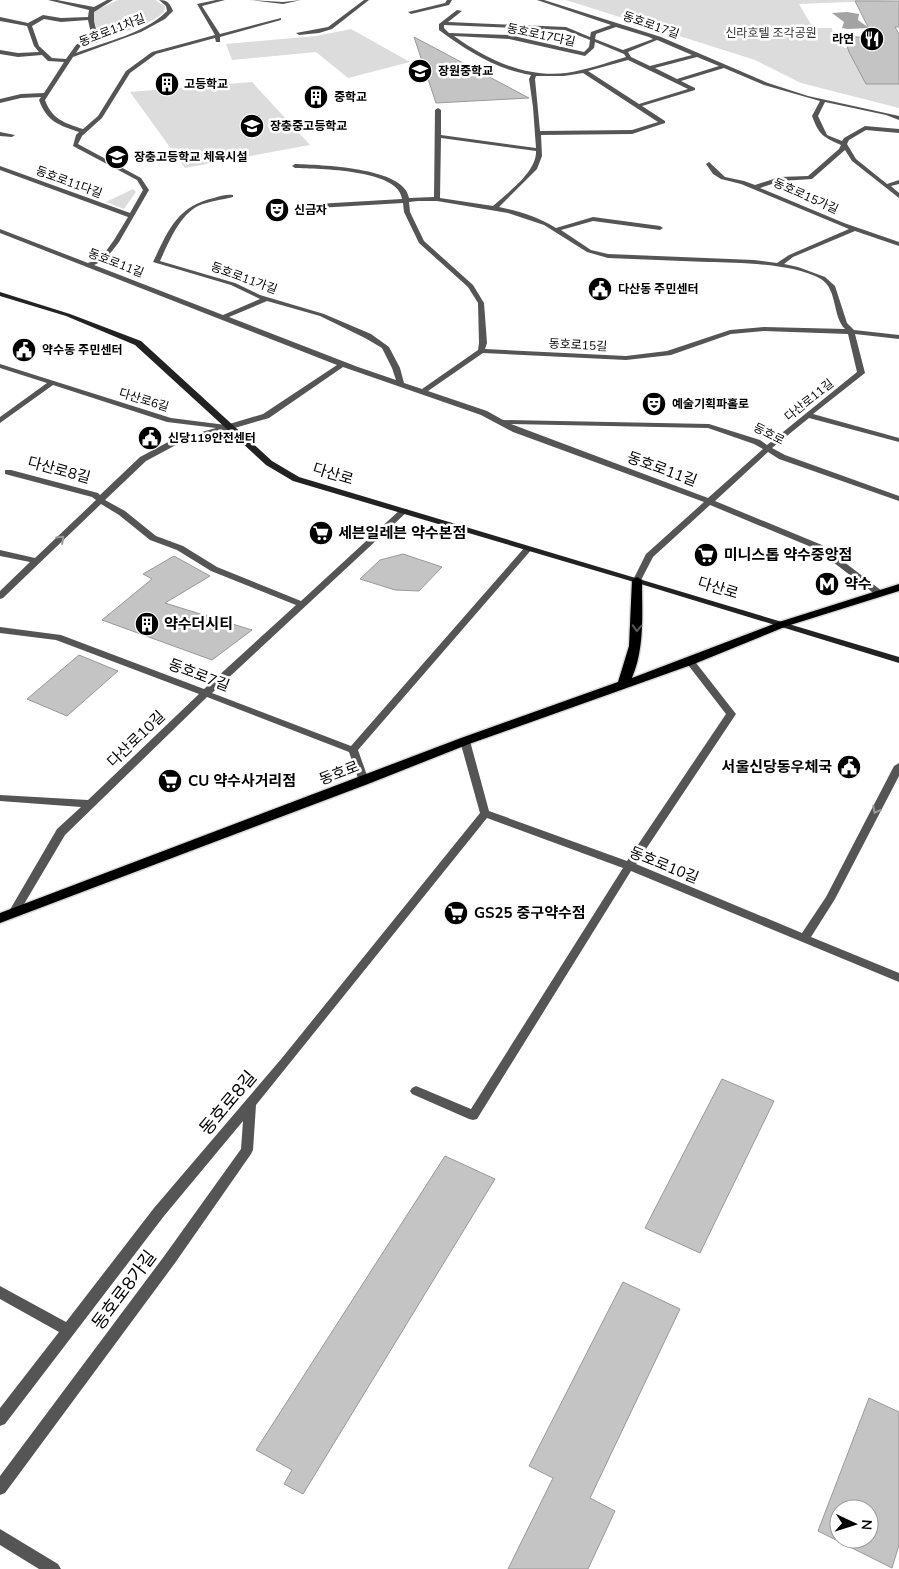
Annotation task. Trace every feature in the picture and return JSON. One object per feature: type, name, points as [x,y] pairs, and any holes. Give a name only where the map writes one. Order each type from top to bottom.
[{"type":"main road","name":"다산로","points":[[0,294],[68,315],[138,342],[269,463],[296,479],[899,660]]},
{"type":"main road","points":[[623,685],[629,673],[637,638],[637,580]]},
{"type":"main road","name":"동호로","points":[[0,918],[364,782],[465,741],[690,661],[784,624],[899,587]]},
{"type":"street","points":[[50,0],[94,9],[91,11],[90,18],[94,33],[78,46],[42,100],[45,111],[54,121],[83,131]]},
{"type":"street","name":"동호로11차길","points":[[94,9],[111,0]]},
{"type":"street","name":"동호로11차길","points":[[72,56],[151,26],[165,18],[170,11],[168,5],[161,0]]},
{"type":"street","points":[[218,39],[199,5],[223,0]]},
{"type":"street","points":[[251,0],[283,3],[299,0]]},
{"type":"street","points":[[299,33],[330,28],[367,0]]},
{"type":"street","points":[[411,12],[448,4],[450,0]]},
{"type":"street","name":"동호로17길","points":[[539,0],[659,38],[766,84],[899,118]]},
{"type":"street","points":[[459,11],[441,24],[441,30],[471,51],[491,61],[534,75],[560,75],[584,71],[629,58]]},
{"type":"street","points":[[0,20],[29,25],[43,17],[61,20],[90,18]]},
{"type":"street","points":[[88,265],[103,258],[117,241],[146,190],[139,179],[75,145],[83,131],[100,117],[128,72],[154,54],[218,39],[279,19]]},
{"type":"street","name":"동호로17다길","points":[[443,23],[566,29],[593,41]]},
{"type":"street","name":"동호로17다길","points":[[447,34],[509,37],[585,54],[592,47],[593,33],[616,24]]},
{"type":"street","points":[[29,25],[37,46],[50,60],[68,61]]},
{"type":"street","points":[[86,50],[116,28]]},
{"type":"street","points":[[622,52],[659,38]]},
{"type":"street","points":[[593,41],[626,53],[629,58],[693,90],[637,106]]},
{"type":"street","points":[[0,52],[18,55],[44,53]]},
{"type":"street","name":"동호로17길","points":[[650,68],[698,55]]},
{"type":"street","points":[[676,81],[726,66]]},
{"type":"street","points":[[537,133],[632,132],[663,122],[584,71]]},
{"type":"street","points":[[494,208],[534,169],[539,156],[532,79],[534,75]]},
{"type":"street","points":[[0,101],[21,96],[45,95]]},
{"type":"street","points":[[823,100],[815,116],[818,127],[825,136],[844,144],[854,160],[899,196]]},
{"type":"street","points":[[437,198],[438,110]]},
{"type":"street","points":[[756,187],[780,179],[810,178],[842,150],[846,139],[865,128],[899,131]]},
{"type":"street","points":[[0,134],[12,135]]},
{"type":"street","points":[[438,136],[538,150]]},
{"type":"street","name":"동호로15가길","points":[[709,164],[712,171],[728,180],[756,187],[854,229],[899,244]]},
{"type":"street","points":[[295,166],[336,168],[380,176],[394,183],[405,194],[408,212],[421,242],[471,286],[481,303],[483,343],[480,351],[424,391]]},
{"type":"street","name":"동호로11다길","points":[[0,168],[131,216]]},
{"type":"street","points":[[886,186],[899,182]]},
{"type":"street","name":"동호로11가길","points":[[230,196],[194,205],[169,235],[156,262],[233,284],[267,298],[322,315],[368,336],[385,347],[396,368],[400,383]]},
{"type":"street","points":[[317,206],[437,198],[510,211],[546,224],[589,251],[608,256],[754,262],[796,268],[823,278],[833,287],[844,324],[851,331]]},
{"type":"street","points":[[555,230],[593,219],[660,228]]},
{"type":"street","points":[[779,265],[791,256],[854,229]]},
{"type":"street","name":"동호로11길","points":[[0,231],[343,364],[484,413],[516,430],[709,501],[819,547],[880,593]]},
{"type":"street","points":[[224,317],[267,298]]},
{"type":"street","name":"동호로15길","points":[[480,351],[626,358],[668,353],[730,332],[764,329],[851,331],[899,337]]},
{"type":"street","name":"다산로11길","points":[[637,580],[649,556],[769,448],[861,373],[851,331]]},
{"type":"street","points":[[231,428],[266,416],[343,364]]},
{"type":"street","name":"다산로6길","points":[[0,366],[170,420],[231,428]]},
{"type":"street","points":[[0,421],[52,383]]},
{"type":"street","points":[[808,415],[899,440]]},
{"type":"street","name":"동호로","points":[[501,422],[709,426],[769,448],[782,457],[899,499]]},
{"type":"street","name":"다산로8길","points":[[0,596],[143,459],[173,443],[231,428]]},
{"type":"street","name":"다산로8길","points":[[8,472],[95,495],[101,501]]},
{"type":"street","points":[[101,501],[122,513],[152,538],[180,548],[214,569],[261,590],[303,605]]},
{"type":"street","name":"다산로10길","points":[[13,913],[61,832],[206,693],[404,512]]},
{"type":"street","points":[[364,782],[353,750],[528,549]]},
{"type":"street","points":[[0,552],[37,561]]},
{"type":"street","name":"동호로7길","points":[[0,630],[58,637],[353,750]]},
{"type":"street","points":[[416,1091],[473,1115],[630,866],[731,714],[690,661]]},
{"type":"street","points":[[465,741],[485,813]]},
{"type":"street","points":[[804,938],[830,899],[899,766]]},
{"type":"street","points":[[0,798],[90,804]]},
{"type":"street","name":"동호로10길","points":[[485,813],[630,866],[899,978]]},
{"type":"street","name":"동호로8길","points":[[0,1419],[159,1212],[250,1104],[485,813]]},
{"type":"street","name":"동호로8가길","points":[[0,1488],[170,1259],[247,1150],[250,1104]]},
{"type":"street","points":[[0,1292],[68,1330]]},
{"type":"street","points":[[0,1536],[53,1569]]},
{"type":"green space","points":[[118,0],[155,0],[165,6],[164,12],[150,22],[132,30],[104,35],[96,34],[98,31],[94,21],[94,11]]},
{"type":"green space","name":"신라호텔 조각공원","points":[[566,0],[899,0],[799,4],[813,28],[832,28],[835,43],[841,43],[844,48],[848,48],[899,84],[899,108],[801,83],[755,60]]},
{"type":"green space","points":[[351,29],[410,62],[348,78],[316,52],[232,60],[226,44],[316,36]]},
{"type":"green space","points":[[252,82],[310,145],[185,168],[130,92]]},
{"type":"green space","points":[[133,189],[136,192],[124,209],[106,202]]},
{"type":"shaded area","points":[[847,12],[859,14],[858,20],[869,28],[842,28],[844,22],[832,13]]},
{"type":"building","points":[[855,1],[899,1],[899,27],[895,27],[899,34],[899,84],[866,84],[849,52],[844,37],[873,37]]},
{"type":"building","points":[[414,37],[529,98],[436,103]]},
{"type":"building","points":[[403,554],[442,567],[419,591],[395,590],[360,579],[380,560]]},
{"type":"building","name":"약수더시티","points":[[174,556],[210,576],[165,603],[252,630],[212,660],[102,620],[152,579],[143,574]]},
{"type":"building","points":[[79,655],[118,671],[67,716],[27,699]]},
{"type":"building","points":[[722,1079],[774,1101],[700,1253],[645,1228]]},
{"type":"building","points":[[445,1156],[495,1179],[303,1494],[284,1484],[292,1470],[256,1450]]},
{"type":"building","points":[[623,1282],[680,1309],[590,1498],[615,1511],[588,1569],[508,1569],[553,1478],[529,1466]]},
{"type":"building","points":[[869,1398],[899,1412],[899,1545],[892,1568],[854,1549],[879,1549],[879,1499],[830,1499]]},
{"type":"building","points":[[829,1502],[829,1536],[818,1531]]},
{"type":"place","name":"라연","points":[[872,39]]},
{"type":"place","name":"장원중학교","points":[[420,71]]},
{"type":"place","name":"고등학교","points":[[167,84]]},
{"type":"place","name":"중학교","points":[[316,97]]},
{"type":"place","name":"장충중고등학교","points":[[252,126]]},
{"type":"place","name":"장충고등학교 체육시설","points":[[117,157]]},
{"type":"place","name":"신금자","points":[[277,210]]},
{"type":"place","name":"다산동 주민센터","points":[[600,289]]},
{"type":"place","name":"약수동 주민센터","points":[[24,350]]},
{"type":"place","name":"예술기획파홀로","points":[[654,404]]},
{"type":"place","name":"신당119안전센터","points":[[150,438]]},
{"type":"place","name":"세븐일레븐 약수본점","points":[[321,533]]},
{"type":"place","name":"미니스톱 약수중앙점","points":[[706,555]]},
{"type":"place","name":"약수","points":[[827,584]]},
{"type":"place","name":"약수더시티","points":[[147,624]]},
{"type":"place","name":"서울신당동우체국","points":[[849,767]]},
{"type":"place","name":"CU 약수사거리점","points":[[170,781]]},
{"type":"place","name":"GS25 중구약수점","points":[[456,913]]}]
